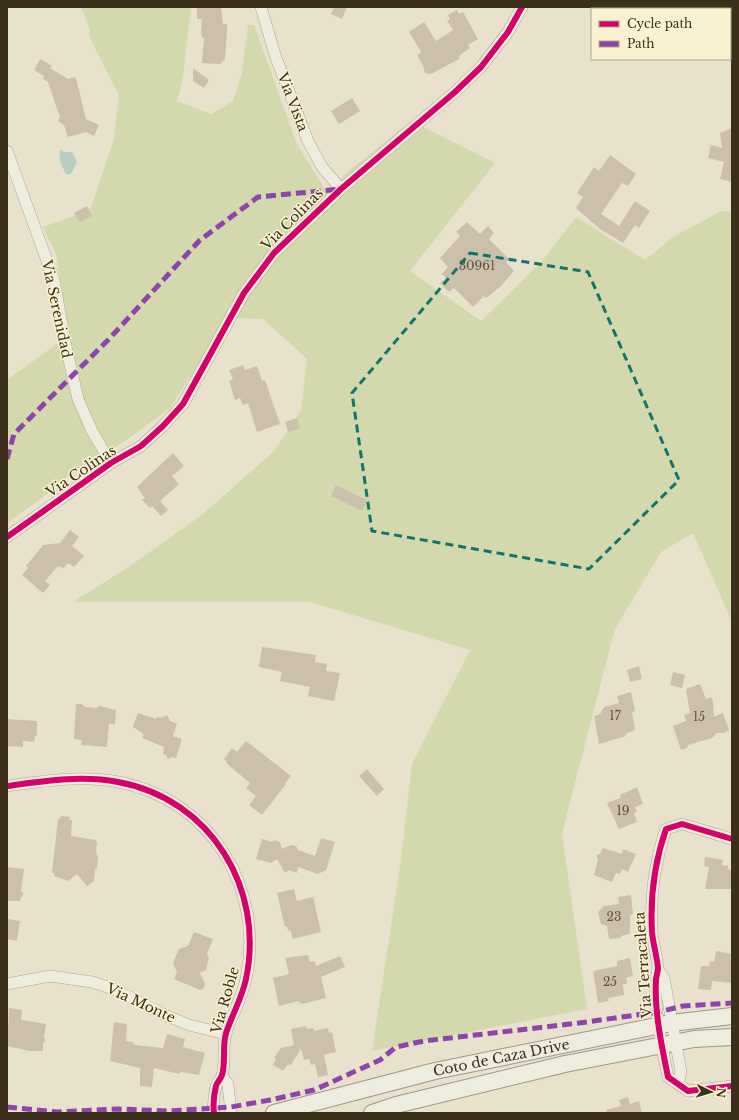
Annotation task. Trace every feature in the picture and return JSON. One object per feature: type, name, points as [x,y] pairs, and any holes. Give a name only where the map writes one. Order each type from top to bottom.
[{"type":"main road","name":"Coto de Caza Drive","points":[[274,1113],[435,1071],[665,1024],[732,1016]]},
{"type":"main road","name":"Coto de Caza Drive","points":[[372,1113],[396,1105],[565,1064],[694,1039],[732,1037]]},
{"type":"street","name":"Via Vista","points":[[261,7],[280,68],[308,141],[322,167],[341,189]]},
{"type":"street","name":"Via Colinas","points":[[7,536],[111,463],[141,446],[163,426],[183,404],[244,293],[274,253],[341,189],[455,92],[477,71],[508,32],[522,7]]},
{"type":"street","name":"Via Serenidad","points":[[7,151],[54,280],[66,347],[78,399],[92,431],[111,463]]},
{"type":"street","name":"Via Roble","points":[[7,786],[69,778],[119,782],[137,787],[173,802],[193,816],[208,831],[222,849],[242,889],[249,919],[250,947],[246,980],[226,1034],[222,1076],[216,1085],[214,1113]]},
{"type":"street","name":"Via Terracaleta","points":[[732,839],[682,824],[666,829],[659,849],[652,902],[652,933],[658,970],[664,978],[665,1024],[668,1044],[668,1077],[688,1091],[732,1086]]},
{"type":"street","name":"Via Monte","points":[[7,984],[50,976],[92,982],[114,989],[163,1014],[189,1025],[226,1034]]},
{"type":"street","name":"Via Roble","points":[[222,1076],[228,1084],[231,1113]]},
{"type":"highlighted area","points":[[470,253],[588,272],[679,480],[589,569],[372,531],[352,393]]},
{"type":"green space","points":[[81,7],[191,7],[183,77],[177,101],[211,114],[233,101],[242,73],[248,25],[254,25],[296,142],[327,193],[350,170],[411,121],[495,163],[410,271],[481,321],[542,261],[576,217],[645,260],[673,237],[721,211],[732,212],[732,622],[693,533],[661,552],[615,629],[562,833],[587,1009],[372,1051],[401,860],[412,764],[470,650],[310,602],[73,602],[130,566],[203,514],[274,451],[301,410],[307,359],[263,319],[228,318],[170,408],[125,441],[80,468],[7,523],[7,380],[69,335],[56,254],[43,227],[90,210],[114,139],[119,95],[89,36],[90,29]]},
{"type":"green space","points":[[663,7],[732,7],[732,28],[731,8]]},
{"type":"shaded area","points":[[61,149],[64,152],[72,152],[77,162],[71,174],[66,174],[62,165],[60,158]]},
{"type":"building","points":[[197,7],[221,7],[223,24],[227,24],[227,30],[225,59],[220,64],[202,63],[204,38],[202,38],[201,32],[202,19],[197,19]]},
{"type":"building","points":[[334,7],[347,7],[342,19],[331,14]]},
{"type":"building","points":[[457,10],[459,14],[463,12],[478,39],[468,45],[470,48],[460,55],[459,59],[431,74],[425,73],[417,55],[421,53],[420,50],[409,32],[424,22],[436,41],[453,30],[447,21],[450,19],[448,15]]},
{"type":"building","points":[[40,59],[52,66],[50,68],[68,79],[74,77],[76,78],[86,119],[99,125],[94,136],[86,132],[68,137],[64,125],[58,121],[60,117],[48,82],[43,79],[44,76],[34,70]]},
{"type":"building","points":[[193,68],[209,80],[204,88],[193,81]]},
{"type":"building","points":[[352,98],[360,111],[339,124],[331,111]]},
{"type":"building","points":[[732,128],[732,182],[720,179],[724,162],[708,158],[711,145],[722,148],[720,133]]},
{"type":"building","points":[[610,155],[636,174],[628,186],[622,183],[601,214],[619,226],[635,201],[650,211],[639,228],[635,225],[623,243],[600,229],[576,208],[583,197],[577,193],[594,167],[599,171]]},
{"type":"building","points":[[87,206],[92,216],[79,222],[74,213]]},
{"type":"building","points":[[467,222],[480,234],[488,226],[494,233],[489,239],[509,259],[506,262],[514,271],[501,286],[486,298],[484,296],[473,307],[454,288],[449,292],[440,283],[446,278],[442,274],[448,267],[440,258],[460,236],[456,232]]},
{"type":"building","points":[[243,365],[245,370],[257,366],[262,381],[265,380],[280,424],[257,432],[248,403],[243,405],[240,398],[235,400],[229,381],[233,379],[229,370]]},
{"type":"building","points":[[297,418],[300,428],[288,432],[285,422]]},
{"type":"building","points":[[173,453],[184,466],[172,476],[179,484],[160,501],[168,510],[161,516],[152,506],[150,508],[142,500],[145,498],[137,487]]},
{"type":"building","points":[[336,485],[367,500],[362,511],[331,496]]},
{"type":"building","points":[[70,530],[79,537],[72,546],[84,556],[74,567],[68,563],[64,568],[58,566],[45,581],[50,585],[43,593],[22,575],[28,568],[26,566],[43,545],[60,543]]},
{"type":"building","points":[[262,647],[316,655],[315,662],[327,664],[326,671],[340,673],[334,701],[308,696],[310,687],[280,681],[282,672],[259,667]]},
{"type":"building","points":[[639,666],[642,679],[630,682],[627,670]]},
{"type":"building","points":[[673,672],[685,675],[682,688],[670,685]]},
{"type":"building","points":[[700,684],[706,699],[711,697],[713,701],[714,717],[723,713],[729,730],[724,733],[717,733],[712,738],[688,745],[687,748],[681,750],[673,726],[686,721],[684,715],[690,713],[686,689]]},
{"type":"building","points":[[631,692],[635,711],[632,712],[635,730],[626,734],[626,736],[599,744],[594,716],[600,714],[604,707],[619,703],[617,696]]},
{"type":"building","points":[[76,704],[82,704],[85,707],[97,708],[99,706],[116,710],[115,724],[109,724],[107,747],[81,745],[82,740],[74,739]]},
{"type":"building","points":[[138,713],[156,719],[157,717],[161,718],[167,715],[170,721],[177,724],[173,736],[182,739],[176,758],[172,757],[168,759],[166,755],[163,754],[164,747],[142,738],[144,734],[133,727]]},
{"type":"building","points":[[7,719],[37,721],[37,736],[35,736],[34,742],[23,741],[23,747],[7,746]]},
{"type":"building","points":[[246,741],[291,776],[262,815],[249,805],[256,796],[246,788],[250,783],[226,763],[227,762],[224,759],[232,748],[237,752]]},
{"type":"building","points":[[367,769],[384,789],[377,796],[359,776]]},
{"type":"building","points":[[637,787],[643,804],[635,807],[637,812],[634,813],[637,822],[619,829],[607,803],[621,798],[620,795]]},
{"type":"building","points":[[61,816],[70,817],[69,820],[72,820],[71,836],[96,840],[96,851],[98,856],[97,869],[95,869],[94,881],[87,886],[77,874],[68,881],[54,876],[54,873],[52,873],[58,819],[60,819]]},
{"type":"building","points":[[321,838],[335,842],[326,870],[318,874],[298,867],[297,873],[289,870],[285,873],[277,859],[271,863],[256,859],[262,839],[272,842],[274,840],[280,842],[282,849],[291,845],[296,846],[298,850],[315,856]]},
{"type":"building","points":[[603,848],[622,854],[623,849],[636,854],[628,872],[622,869],[620,874],[616,873],[612,882],[594,875],[598,859],[596,855],[600,854]]},
{"type":"building","points":[[705,857],[723,860],[722,865],[728,866],[728,869],[732,870],[732,889],[705,889],[709,867],[704,866]]},
{"type":"building","points":[[7,867],[24,869],[21,891],[24,894],[20,901],[7,901]]},
{"type":"building","points":[[294,889],[297,901],[313,897],[321,932],[293,939],[290,930],[288,931],[287,926],[285,927],[277,893]]},
{"type":"building","points":[[631,895],[633,914],[630,915],[630,934],[621,936],[621,938],[609,939],[607,926],[601,924],[598,912],[604,906],[619,904],[618,897]]},
{"type":"building","points":[[7,919],[20,921],[17,941],[7,939]]},
{"type":"building","points":[[194,932],[213,939],[207,954],[209,957],[206,970],[200,973],[205,984],[204,988],[200,990],[174,979],[177,972],[173,963],[175,958],[179,949],[188,946]]},
{"type":"building","points":[[716,951],[732,954],[732,983],[712,981],[711,990],[698,989],[701,966],[709,966],[710,961],[714,962]]},
{"type":"building","points":[[308,955],[310,962],[315,961],[316,966],[340,956],[345,967],[321,977],[326,998],[302,1004],[298,1001],[279,1006],[273,978],[289,974],[285,958]]},
{"type":"building","points":[[630,958],[633,976],[626,978],[627,984],[623,984],[624,995],[608,998],[609,1001],[598,1003],[593,971],[617,966],[617,961]]},
{"type":"building","points":[[9,1008],[22,1010],[21,1020],[46,1024],[44,1038],[46,1040],[43,1043],[43,1051],[29,1051],[7,1046]]},
{"type":"building","points":[[114,1022],[127,1024],[126,1041],[133,1042],[135,1045],[163,1048],[167,1034],[185,1039],[183,1047],[205,1053],[199,1075],[181,1072],[179,1074],[154,1068],[152,1087],[140,1086],[140,1068],[110,1061]]},
{"type":"building","points":[[306,1026],[307,1029],[313,1028],[314,1031],[328,1028],[329,1033],[332,1032],[336,1052],[324,1055],[328,1075],[318,1077],[315,1064],[311,1065],[309,1059],[304,1060],[301,1049],[290,1066],[288,1064],[283,1071],[273,1065],[276,1059],[274,1058],[281,1048],[294,1045],[291,1029]]},
{"type":"building","points":[[628,1097],[630,1104],[639,1101],[642,1113],[607,1113],[606,1110],[621,1106],[619,1100]]},
{"type":"marked path","points":[[7,459],[14,434],[109,339],[200,240],[258,197],[341,189]]},
{"type":"marked path","points":[[7,1107],[58,1112],[118,1109],[169,1111],[231,1107],[314,1090],[380,1060],[396,1047],[424,1041],[579,1023],[658,1012],[683,1006],[732,1003]]},
{"type":"cycle path","points":[[7,537],[111,463],[141,446],[163,426],[183,404],[244,293],[274,253],[341,189],[455,92],[481,67],[508,32],[522,7]]},
{"type":"cycle path","points":[[7,786],[35,782],[90,779],[118,782],[151,792],[180,807],[204,828],[224,853],[238,882],[247,913],[250,945],[246,979],[226,1033],[224,1044],[224,1065],[215,1089],[214,1113]]},
{"type":"cycle path","points":[[732,839],[682,824],[666,829],[656,866],[652,906],[653,936],[658,968],[656,978],[657,1016],[668,1077],[688,1091],[732,1086]]}]
